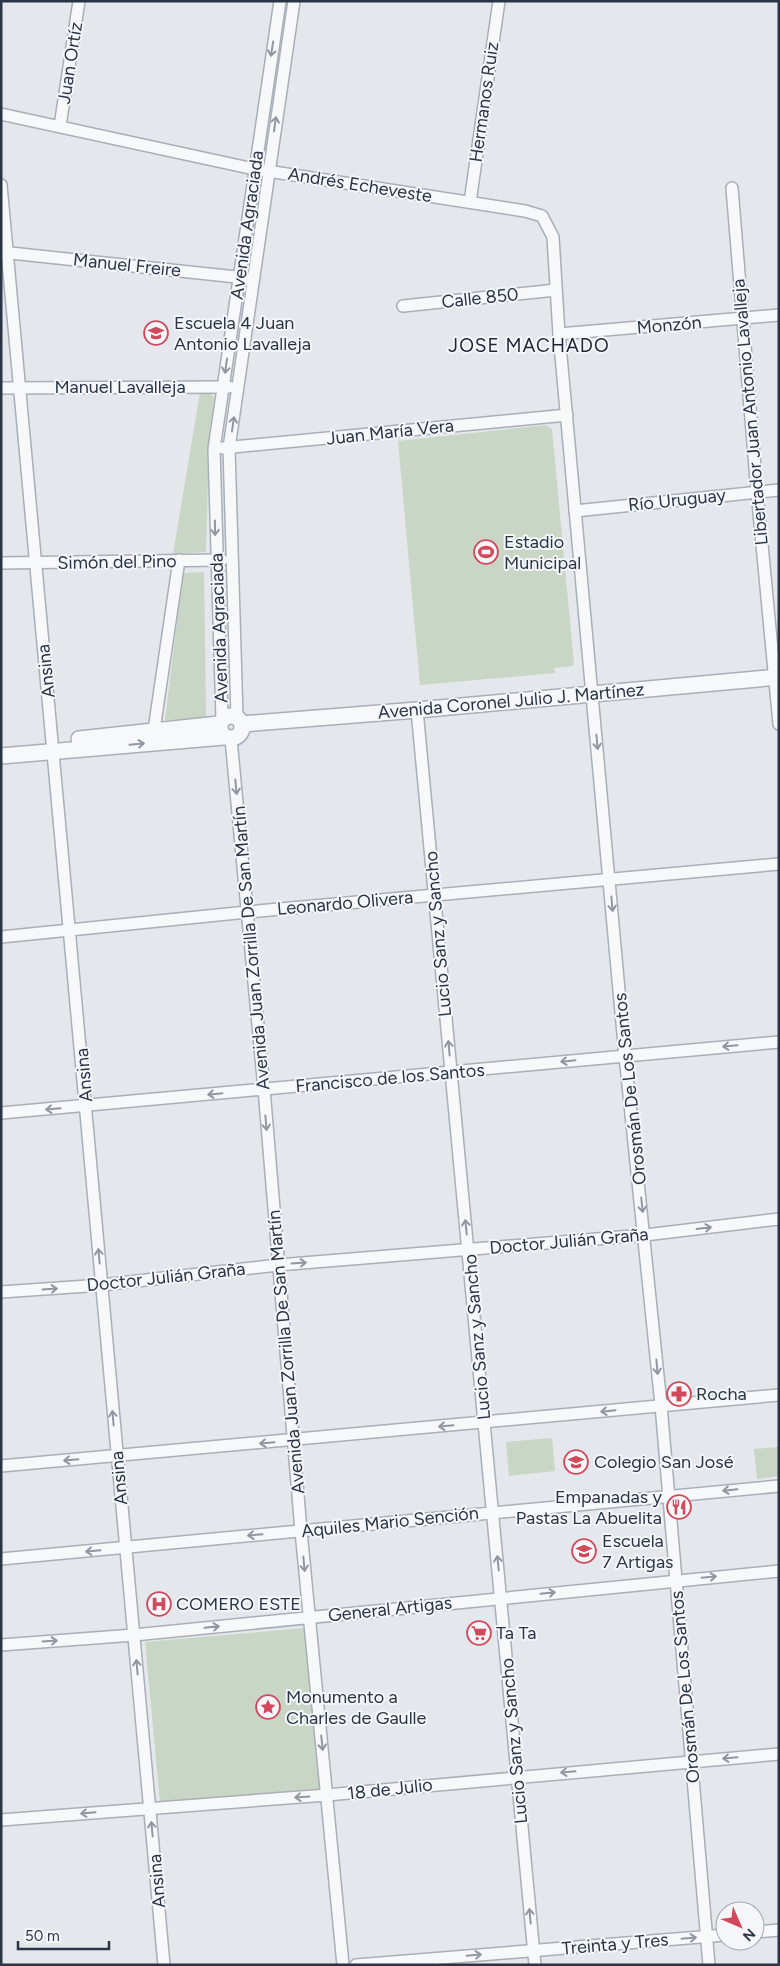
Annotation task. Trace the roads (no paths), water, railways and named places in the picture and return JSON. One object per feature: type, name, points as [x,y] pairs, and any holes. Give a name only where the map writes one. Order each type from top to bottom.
[{"type":"street","name":"Juan Ortíz","points":[[60,126],[79,1]]},
{"type":"street","name":"Avenida Agraciada","points":[[229,726],[216,560],[214,449],[280,1]]},
{"type":"street","name":"Avenida Agraciada","points":[[229,726],[233,559],[229,448],[294,1]]},
{"type":"street","name":"Hermanos Ruiz","points":[[470,202],[499,1]]},
{"type":"street","name":"Andrés Echeveste","points":[[1,114],[268,172],[470,202],[525,211],[542,216]]},
{"type":"street","name":"Ansina","points":[[1,185],[5,253],[20,388],[87,1106],[125,1548],[164,1965]]},
{"type":"street","name":"Libertador Juan Antonio Lavalleja","points":[[732,188],[756,492],[777,678],[779,724]]},
{"type":"street","name":"Orosmán De Los Santos","points":[[542,216],[553,237],[559,334],[575,512],[626,1056],[645,1235],[709,1965]]},
{"type":"street","name":"Manuel Freire","points":[[5,253],[253,279]]},
{"type":"street","name":"Calle 850","points":[[404,306],[556,290]]},
{"type":"street","name":"Monzón","points":[[559,334],[779,315]]},
{"type":"street","name":"Manuel Lavalleja","points":[[1,388],[223,386],[238,388]]},
{"type":"street","name":"Juan María Vera","points":[[214,449],[567,415]]},
{"type":"street","name":"Río Uruguay","points":[[575,512],[779,490]]},
{"type":"street","name":"Simón del Pino","points":[[1,563],[233,559]]},
{"type":"street","points":[[154,730],[179,560]]},
{"type":"street","name":"Avenida Coronel Julio J. Martínez","points":[[1,746],[53,746],[229,726],[777,678]]},
{"type":"street","name":"Lucio Sanz y Sancho","points":[[417,710],[469,1250],[534,1965]]},
{"type":"street","name":"Avenida Coronel Julio J. Martínez","points":[[1,756],[154,730],[229,726]]},
{"type":"street","name":"Avenida Juan Zorrilla De San Martín","points":[[229,726],[264,1089],[301,1531],[343,1965]]},
{"type":"street","name":"Leonardo Olivera","points":[[1,937],[247,912],[779,864]]},
{"type":"street","name":"Francisco de los Santos","points":[[1,1113],[779,1042]]},
{"type":"street","name":"Doctor Julián Graña","points":[[1,1292],[102,1286],[278,1265],[645,1235],[779,1219]]},
{"type":"street","points":[[1,1466],[779,1395]]},
{"type":"street","name":"Aquiles Mario Sención","points":[[1,1559],[779,1486]]},
{"type":"street","name":"General Artigas","points":[[1,1645],[134,1635],[779,1571]]},
{"type":"street","name":"18 de Julio","points":[[1,1820],[327,1795],[779,1754]]},
{"type":"street","points":[[765,1931],[779,1930]]},
{"type":"street","name":"Treinta y Tres","points":[[356,1965],[715,1936]]},
{"type":"place","name":"Escuela 4 Juan Antonio Lavalleja","points":[[156,333]]},
{"type":"place","name":"Estadio Municipal","points":[[486,552]]},
{"type":"place","name":"Rocha","points":[[679,1394]]},
{"type":"place","name":"Colegio San José","points":[[576,1462]]},
{"type":"place","name":"Empanadas y Pastas La Abuelita","points":[[679,1507]]},
{"type":"place","name":"Escuela 7 Artigas","points":[[584,1551]]},
{"type":"place","name":"COMERO ESTE","points":[[159,1604]]},
{"type":"place","name":"Ta Ta","points":[[479,1633]]},
{"type":"place","name":"Monumento a Charles de Gaulle","points":[[268,1707]]},
{"type":"district","name":"JOSE MACHADO","points":[[529,345]]}]
